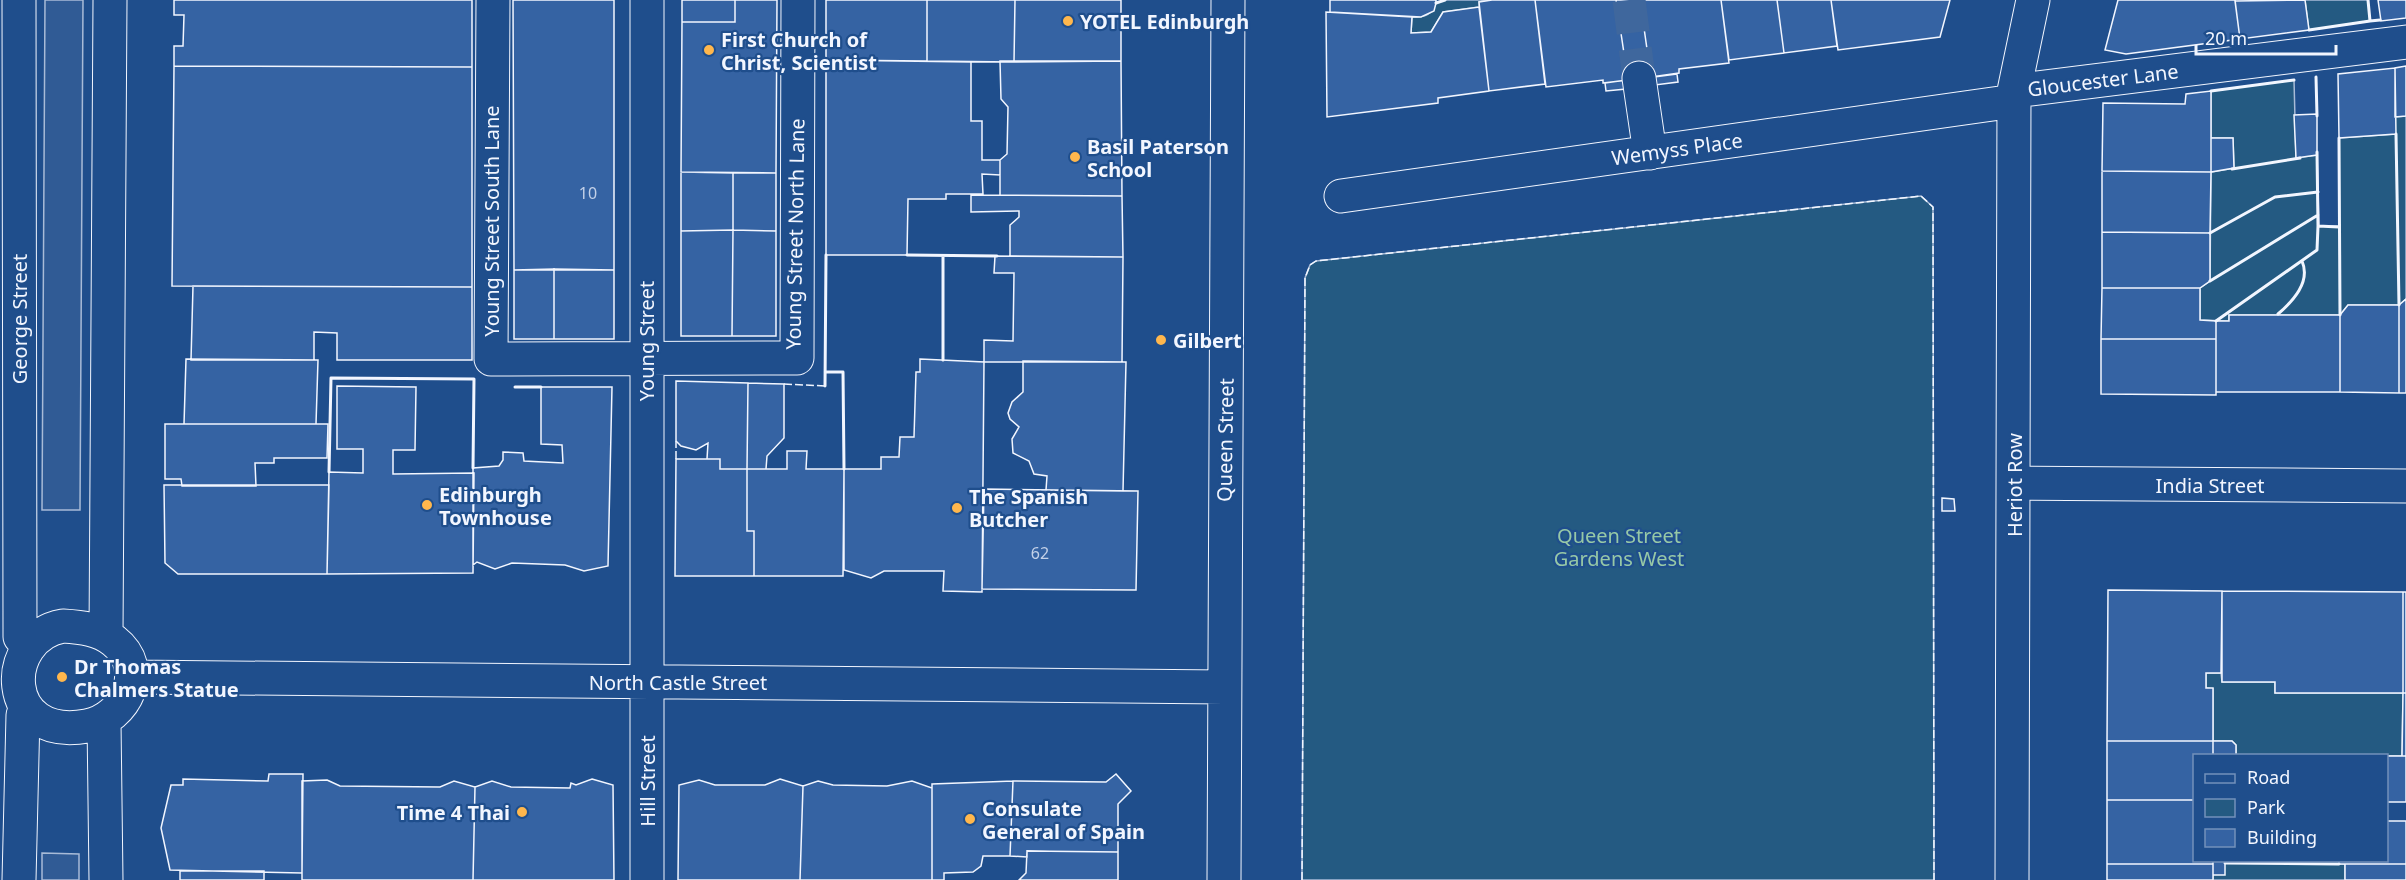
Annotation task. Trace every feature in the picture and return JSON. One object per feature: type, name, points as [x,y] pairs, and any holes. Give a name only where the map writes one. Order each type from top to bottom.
[{"type":"street","name":"George Street","points":[[19,0],[20,637]]},
{"type":"street","points":[[106,634],[110,0]]},
{"type":"street","name":"Young Street South Lane","points":[[493,0],[490,359],[646,359]]},
{"type":"street","name":"Young Street","points":[[646,682],[647,0]]},
{"type":"street","name":"Young Street North Lane","points":[[646,359],[796,358],[798,0]]},
{"type":"street","name":"Queen Street","points":[[1224,880],[1228,0]]},
{"type":"street","name":"Heriot Row","points":[[2012,880],[2014,96],[2033,0]]},
{"type":"street","name":"Gloucester Lane","points":[[2014,96],[2406,42]]},
{"type":"street","points":[[1639,78],[1650,153]]},
{"type":"street","name":"Wemyss Place","points":[[1341,196],[1650,153],[2014,96]]},
{"type":"street","name":"India Street","points":[[2014,483],[2406,486]]},
{"type":"street","points":[[63,626],[106,634],[124,652],[130,664],[132,677],[122,707],[104,721],[84,726],[63,727],[42,723],[22,715],[5,693],[1,675],[7,653],[20,637],[34,631],[63,626]]},
{"type":"street","name":"North Castle Street","points":[[132,677],[1224,687]]},
{"type":"street","name":"Hill Street","points":[[646,682],[646,880]]},
{"type":"street","points":[[19,880],[22,715]]},
{"type":"street","points":[[104,721],[106,880]]},
{"type":"green space","points":[[1445,0],[1492,0],[1479,2],[1479,7],[1443,12],[1431,32],[1411,33],[1412,17],[1427,15],[1436,3]]},
{"type":"green space","points":[[2305,0],[2368,0],[2370,21],[2309,30]]},
{"type":"green space","points":[[2294,80],[2296,158],[2317,155],[2319,226],[2339,226],[2339,138],[2395,134],[2395,117],[2406,116],[2406,299],[2399,305],[2348,305],[2340,315],[2229,315],[2229,321],[2200,320],[2200,288],[2210,281],[2211,172],[2234,168],[2233,138],[2211,138],[2211,91]]},
{"type":"green space","name":"Queen Street Gardens West","points":[[1921,196],[1933,207],[1934,880],[1302,880],[1305,278],[1310,265],[1316,261]]},
{"type":"green space","points":[[2206,673],[2221,673],[2222,682],[2275,682],[2275,693],[2403,693],[2402,756],[2388,756],[2388,754],[2236,754],[2236,745],[2232,741],[2213,741],[2213,689],[2206,688]]},
{"type":"green space","points":[[2224,862],[2339,862],[2339,864],[2345,864],[2345,880],[2213,880],[2213,875]]},
{"type":"shaded area","points":[[45,0],[83,0],[80,510],[42,510]]},
{"type":"shaded area","points":[[42,853],[79,854],[79,880],[42,880]]},
{"type":"building","points":[[174,0],[472,0],[472,67],[174,66],[174,46],[183,46],[184,15],[174,15]]},
{"type":"building","points":[[513,0],[614,0],[614,270],[514,270]]},
{"type":"building","points":[[682,0],[735,0],[735,22],[682,22]]},
{"type":"building","points":[[735,0],[777,0],[776,173],[681,172],[682,22],[735,22]]},
{"type":"building","points":[[826,0],[927,0],[927,61],[826,60]]},
{"type":"building","points":[[927,0],[1015,0],[1014,62],[927,61]]},
{"type":"building","name":"YOTEL Edinburgh","points":[[1015,0],[1121,0],[1121,61],[1014,62]]},
{"type":"building","points":[[1330,0],[1436,0],[1436,3],[1434,11],[1421,17],[1330,12]]},
{"type":"building","points":[[1535,0],[1545,84],[1489,91],[1479,2]]},
{"type":"building","points":[[1535,0],[1616,0],[1628,80],[1603,83],[1603,80],[1546,87]]},
{"type":"building","points":[[1616,0],[1640,0],[1651,77],[1628,80]]},
{"type":"building","points":[[1640,0],[1721,0],[1729,63],[1679,69],[1679,73],[1651,77]]},
{"type":"building","points":[[1721,0],[1777,0],[1784,53],[1729,60]]},
{"type":"building","points":[[1777,0],[1831,0],[1837,46],[1784,53]]},
{"type":"building","points":[[1831,0],[1950,0],[1940,37],[1838,50]]},
{"type":"building","points":[[2118,0],[2235,0],[2240,39],[2126,54],[2105,50]]},
{"type":"building","points":[[2305,0],[2309,30],[2240,39],[2235,1]]},
{"type":"building","points":[[2378,0],[2406,0],[2406,18],[2381,21]]},
{"type":"building","points":[[1479,7],[1489,91],[1438,98],[1438,103],[1327,117],[1326,12],[1412,17],[1411,33],[1431,32],[1443,12]]},
{"type":"building","points":[[826,60],[971,62],[971,121],[982,121],[982,160],[1000,160],[1000,175],[982,174],[983,194],[946,194],[946,199],[908,199],[907,255],[826,255]]},
{"type":"building","points":[[1000,61],[1121,61],[1122,196],[1000,195],[1000,160],[1007,154],[1008,107],[1001,99]]},
{"type":"building","points":[[174,66],[472,67],[472,287],[172,286]]},
{"type":"building","points":[[2406,66],[2406,116],[2395,117],[2395,68]]},
{"type":"building","points":[[2395,68],[2396,134],[2339,138],[2338,74]]},
{"type":"building","points":[[1677,74],[1678,82],[1655,85],[1654,77]]},
{"type":"building","points":[[1626,80],[1626,89],[1606,91],[1605,83]]},
{"type":"building","points":[[2211,91],[2211,172],[2102,171],[2103,103],[2185,104],[2186,94]]},
{"type":"building","points":[[2317,114],[2317,155],[2296,158],[2294,115]]},
{"type":"building","points":[[2211,138],[2233,138],[2234,168],[2211,172]]},
{"type":"building","points":[[2102,171],[2211,172],[2210,233],[2102,232]]},
{"type":"building","points":[[681,172],[733,173],[733,230],[681,231]]},
{"type":"building","points":[[733,173],[776,173],[776,231],[733,230]]},
{"type":"building","points":[[971,195],[1122,196],[1123,257],[1010,256],[1010,225],[1019,217],[1019,211],[971,212]]},
{"type":"building","points":[[733,230],[732,336],[681,336],[681,231]]},
{"type":"building","points":[[733,230],[776,231],[776,336],[732,336]]},
{"type":"building","points":[[2102,232],[2210,233],[2210,281],[2200,288],[2102,288]]},
{"type":"building","points":[[995,256],[1123,257],[1122,362],[984,362],[984,340],[1013,341],[1014,273],[994,273]]},
{"type":"building","points":[[554,269],[554,339],[514,339],[514,270]]},
{"type":"building","points":[[554,269],[614,270],[614,339],[554,339]]},
{"type":"building","points":[[193,286],[472,287],[472,360],[337,360],[337,333],[314,332],[314,360],[191,360]]},
{"type":"building","points":[[2102,288],[2200,288],[2200,320],[2216,321],[2216,339],[2101,339]]},
{"type":"building","points":[[2406,299],[2406,393],[2399,393],[2399,305]]},
{"type":"building","points":[[2348,305],[2399,305],[2399,393],[2340,392],[2340,315]]},
{"type":"building","points":[[2229,315],[2340,315],[2340,392],[2216,392],[2216,321],[2229,321]]},
{"type":"building","points":[[2101,339],[2216,339],[2216,395],[2101,394]]},
{"type":"building","points":[[186,359],[318,360],[316,424],[184,424]]},
{"type":"building","points":[[920,359],[984,362],[982,592],[943,591],[944,571],[884,571],[871,578],[844,570],[844,469],[881,469],[881,457],[899,457],[900,437],[914,437],[916,372],[920,372]]},
{"type":"building","points":[[1023,361],[1126,362],[1123,491],[1046,490],[1047,476],[1034,474],[1029,461],[1013,453],[1012,439],[1019,427],[1010,419],[1008,413],[1012,402],[1023,392]]},
{"type":"building","points":[[676,381],[748,383],[747,469],[720,469],[720,459],[707,459],[708,443],[696,450],[681,446],[676,441]]},
{"type":"building","points":[[748,383],[784,384],[784,438],[767,456],[766,469],[747,469]]},
{"type":"building","points":[[337,386],[416,387],[415,450],[393,450],[393,474],[474,473],[473,573],[327,574],[329,472],[363,473],[363,449],[337,449]]},
{"type":"building","points":[[541,387],[612,387],[608,566],[584,571],[565,565],[512,563],[495,569],[477,562],[473,565],[473,468],[499,466],[503,460],[503,452],[523,453],[524,461],[563,463],[562,445],[541,444]]},
{"type":"building","points":[[165,424],[328,424],[327,458],[274,458],[274,463],[255,463],[256,486],[182,486],[181,479],[165,479]]},
{"type":"building","points":[[787,451],[807,451],[806,469],[844,469],[843,576],[754,576],[754,531],[747,531],[747,469],[787,469]]},
{"type":"building","points":[[676,459],[720,459],[720,469],[747,469],[747,531],[754,531],[754,576],[675,576]]},
{"type":"building","points":[[164,485],[329,485],[327,574],[178,574],[165,563]]},
{"type":"building","points":[[984,489],[1138,491],[1136,590],[982,589]]},
{"type":"building","points":[[1942,498],[1954,499],[1955,511],[1942,511]]},
{"type":"building","points":[[2108,590],[2222,591],[2221,673],[2206,673],[2206,688],[2213,688],[2213,741],[2107,741]]},
{"type":"building","points":[[2222,591],[2403,592],[2403,693],[2275,693],[2275,682],[2222,682]]},
{"type":"building","points":[[2403,592],[2406,592],[2406,693],[2403,693]]},
{"type":"building","points":[[2403,693],[2406,693],[2406,756],[2402,756]]},
{"type":"building","points":[[2107,741],[2213,741],[2213,754],[2193,754],[2193,800],[2107,800]]},
{"type":"building","points":[[2213,741],[2232,741],[2236,745],[2236,754],[2213,754]]},
{"type":"building","points":[[2388,756],[2406,756],[2406,802],[2388,802]]},
{"type":"building","points":[[269,774],[303,774],[302,873],[170,870],[161,828],[171,785],[183,785],[183,779],[268,781]]},
{"type":"building","points":[[1116,774],[1131,791],[1118,804],[1118,852],[1027,851],[1027,857],[1010,856],[1013,781],[1106,782]]},
{"type":"building","points":[[592,779],[613,785],[614,880],[473,880],[475,787],[492,781],[511,787],[570,788],[571,783],[576,785]]},
{"type":"building","points":[[780,779],[803,786],[800,880],[678,880],[679,785],[699,780],[715,785],[765,785]]},
{"type":"building","points":[[327,780],[340,786],[440,787],[454,781],[475,787],[473,880],[302,880],[302,781]]},
{"type":"building","points":[[818,781],[833,785],[887,786],[912,781],[932,788],[932,880],[800,880],[803,786]]},
{"type":"building","points":[[1013,781],[1010,856],[983,856],[981,866],[973,872],[944,873],[944,880],[932,880],[932,784]]},
{"type":"building","points":[[2107,800],[2193,800],[2193,862],[2213,862],[2213,864],[2107,864]]},
{"type":"building","points":[[2388,821],[2406,821],[2406,864],[2339,864],[2339,862],[2388,862]]},
{"type":"building","points":[[1027,851],[1118,852],[1118,880],[1019,880],[1026,873]]},
{"type":"building","points":[[2213,862],[2225,862],[2225,875],[2213,875]]},
{"type":"building","points":[[2107,864],[2213,864],[2213,880],[2107,880]]},
{"type":"building","points":[[2345,864],[2406,864],[2406,880],[2345,880]]},
{"type":"building","points":[[180,871],[264,871],[264,880],[180,880]]},
{"type":"tunnel","points":[[1629,0],[1639,78]]},
{"type":"fence","points":[[1302,880],[1305,278],[1310,265],[1316,261],[1921,196],[1933,207],[1934,880]]},
{"type":"fence","points":[[784,384],[825,386]]},
{"type":"fence","points":[[676,441],[676,459]]},
{"type":"wall","points":[[1436,3],[1445,0]]},
{"type":"wall","points":[[2309,30],[2370,21],[2368,0]]},
{"type":"wall","points":[[2370,21],[2380,20]]},
{"type":"wall","points":[[2316,77],[2317,116]]},
{"type":"wall","points":[[2211,91],[2294,80]]},
{"type":"wall","points":[[2396,134],[2399,305]]},
{"type":"wall","points":[[2339,138],[2340,315]]},
{"type":"wall","points":[[2317,152],[2318,226],[2339,227]]},
{"type":"wall","points":[[2232,169],[2300,158]]},
{"type":"wall","points":[[2210,233],[2275,197],[2318,192]]},
{"type":"wall","points":[[2210,281],[2318,215]]},
{"type":"wall","points":[[2216,321],[2317,250],[2318,226]]},
{"type":"wall","points":[[825,386],[826,255]]},
{"type":"wall","points":[[907,255],[997,256]]},
{"type":"wall","points":[[943,256],[943,360]]},
{"type":"wall","points":[[2278,314],[2295,297],[2302,284],[2304,276],[2302,261]]},
{"type":"wall","points":[[825,372],[843,372],[844,469]]},
{"type":"wall","points":[[329,472],[331,378],[474,379],[473,468]]},
{"type":"wall","points":[[515,387],[541,387]]},
{"type":"wall","points":[[2225,863],[2339,864]]},
{"type":"place","name":"YOTEL Edinburgh","points":[[1068,21]]},
{"type":"place","name":"First Church of Christ, Scientist","points":[[709,50]]},
{"type":"place","name":"Basil Paterson School","points":[[1075,157]]},
{"type":"place","name":"Gilbert","points":[[1161,340]]},
{"type":"place","name":"Edinburgh Townhouse","points":[[427,505]]},
{"type":"place","name":"The Spanish Butcher","points":[[957,508]]},
{"type":"place","name":"Dr Thomas Chalmers Statue","points":[[62,677]]},
{"type":"place","name":"Time 4 Thai","points":[[522,812]]},
{"type":"place","name":"Consulate General of Spain","points":[[970,819]]}]
